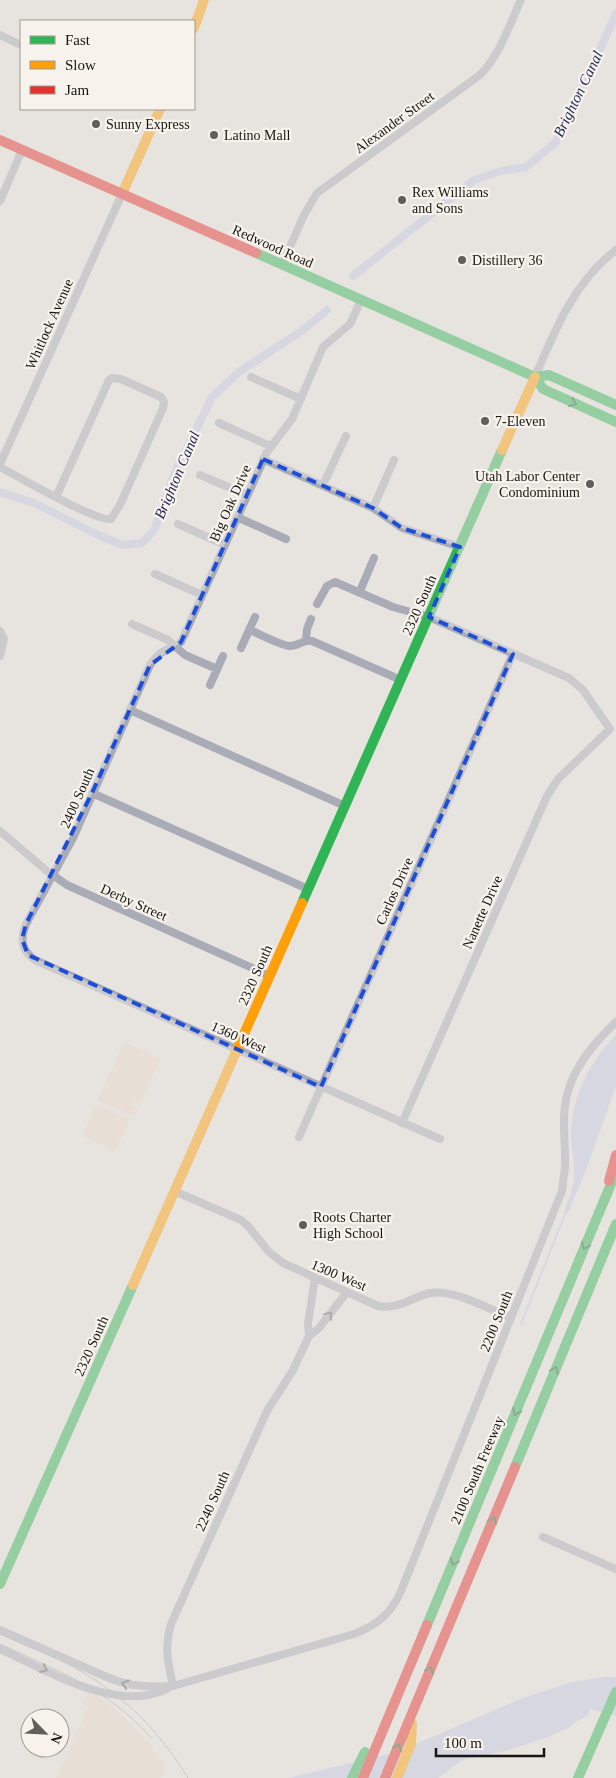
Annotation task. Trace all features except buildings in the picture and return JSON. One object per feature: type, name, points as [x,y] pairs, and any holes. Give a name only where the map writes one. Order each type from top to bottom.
[{"type":"main road","points":[[195,25],[204,0]]},
{"type":"main road","points":[[122,194],[160,110]]},
{"type":"main road","name":"Redwood Road","points":[[0,140],[535,378],[543,390],[616,422]]},
{"type":"main road","name":"Redwood Road","points":[[535,378],[549,375],[616,405]]},
{"type":"main road","name":"2320 South","points":[[0,1584],[535,378]]},
{"type":"main road","points":[[604,1201],[616,1155]]},
{"type":"main road","name":"2100 South Freeway","points":[[363,1778],[616,1172]]},
{"type":"main road","points":[[385,1778],[616,1224]]},
{"type":"main road","points":[[352,1778],[369,1743],[414,1636],[431,1617]]},
{"type":"main road","points":[[578,1778],[616,1692]]},
{"type":"main road","points":[[397,1778],[411,1744],[412,1715]]},
{"type":"street","name":"Alexander Street","points":[[282,265],[304,215],[317,194],[480,75],[494,56],[521,0]]},
{"type":"street","points":[[0,35],[20,45]]},
{"type":"street","points":[[0,201],[22,150]]},
{"type":"street","name":"Whitlock Avenue","points":[[0,466],[122,194]]},
{"type":"street","points":[[535,378],[555,331],[573,296],[594,269],[616,250]]},
{"type":"street","name":"Big Oak Drive","points":[[176,647],[181,642],[263,459],[270,446],[288,426],[318,359],[350,324],[361,300]]},
{"type":"street","points":[[251,377],[301,399]]},
{"type":"street","points":[[0,466],[56,497],[102,519],[111,520],[118,510],[163,408],[164,402],[161,396],[121,379],[112,378],[106,385],[56,497]]},
{"type":"street","points":[[219,423],[270,446]]},
{"type":"street","points":[[323,485],[346,436]]},
{"type":"street","points":[[263,459],[373,508],[402,528],[460,547]]},
{"type":"street","points":[[373,508],[394,460]]},
{"type":"street","points":[[200,474],[247,495]]},
{"type":"street","points":[[237,517],[286,539]]},
{"type":"street","points":[[178,524],[225,545]]},
{"type":"street","points":[[360,591],[374,558]]},
{"type":"street","points":[[155,574],[202,595]]},
{"type":"street","points":[[317,604],[325,588],[331,583],[339,583],[393,606],[429,616],[513,654]]},
{"type":"street","points":[[241,648],[255,618]]},
{"type":"street","points":[[306,640],[307,630],[312,619]]},
{"type":"street","points":[[132,624],[171,642],[185,654],[217,669]]},
{"type":"street","points":[[250,630],[286,645],[294,646],[306,640],[316,643],[401,680]]},
{"type":"street","points":[[0,656],[4,643],[2,633]]},
{"type":"street","name":"2400 South","points":[[28,955],[22,939],[23,931],[73,838],[150,665],[166,650],[176,647]]},
{"type":"street","name":"Nanette Drive","points":[[402,1123],[547,796],[558,778],[610,729],[583,690],[569,678],[513,654]]},
{"type":"street","name":"Carlos Drive","points":[[299,1137],[513,654]]},
{"type":"street","points":[[210,685],[223,656]]},
{"type":"street","points":[[130,710],[345,806]]},
{"type":"street","points":[[92,793],[308,889]]},
{"type":"street","name":"Derby Street","points":[[0,831],[52,875],[75,889],[270,976]]},
{"type":"street","name":"1360 West","points":[[28,955],[35,960],[440,1139]]},
{"type":"street","name":"2200 South","points":[[173,1686],[354,1634],[374,1625],[385,1617],[397,1600],[562,1191],[565,1168],[564,1114],[567,1095],[582,1061],[616,1022]]},
{"type":"street","name":"1300 West","points":[[174,1191],[241,1220],[275,1257],[295,1270],[378,1306],[396,1306],[430,1293],[446,1293],[511,1318]]},
{"type":"street","name":"2240 South","points":[[309,1336],[308,1324],[316,1278]]},
{"type":"street","name":"2240 South","points":[[173,1686],[166,1650],[171,1624],[267,1411],[293,1370],[309,1336],[319,1328],[347,1292]]},
{"type":"street","points":[[543,1537],[616,1569]]},
{"type":"street","points":[[0,1630],[119,1682],[148,1688],[173,1686]]},
{"type":"street","points":[[0,1649],[68,1680],[97,1691],[118,1696],[153,1694],[173,1686]]},
{"type":"highlighted area","points":[[263,459],[373,508],[402,528],[460,547],[429,617],[513,654],[321,1087],[28,955],[22,939],[26,924],[92,793],[150,665],[181,642]]},
{"type":"shaded area","points":[[124,1042],[161,1058],[141,1102],[134,1100],[132,1105],[139,1108],[135,1117],[98,1100]]},
{"type":"shaded area","points":[[96,1104],[130,1119],[115,1151],[82,1136]]},
{"type":"shaded area","points":[[89,1692],[109,1704],[146,1740],[164,1764],[167,1773],[160,1778],[56,1778],[65,1758],[70,1758],[70,1747],[89,1706],[83,1703]]},
{"type":"water","points":[[616,1035],[616,1086],[586,1170],[568,1213],[564,1211],[574,1180],[571,1135],[575,1107],[590,1068],[606,1045]]},
{"type":"water","points":[[616,1677],[616,1716],[590,1709],[588,1716],[548,1737],[509,1750],[462,1760],[438,1778],[288,1778],[397,1752],[523,1698],[572,1682]]},
{"type":"waterway","name":"Brighton Canal","points":[[353,276],[474,180],[501,171],[526,167],[555,143],[567,122],[616,14]]},
{"type":"waterway","name":"Brighton Canal","points":[[0,492],[34,503],[122,545],[142,543],[154,530],[174,475],[212,397],[239,372],[303,330],[327,310]]},
{"type":"waterway","points":[[521,1324],[566,1212]]},
{"type":"tram line","points":[[0,1634],[68,1664],[110,1691],[140,1716],[153,1730],[188,1778]]},
{"type":"tram line","points":[[0,1644],[62,1673],[100,1694],[135,1721],[151,1738]]},
{"type":"traffic: fast","points":[[256,253],[535,377],[543,389],[616,422]]},
{"type":"traffic: fast","points":[[535,377],[549,375],[616,405]]},
{"type":"traffic: fast","points":[[302,903],[502,450]]},
{"type":"traffic: fast","points":[[427,1625],[616,1172]]},
{"type":"traffic: fast","points":[[515,1467],[616,1224]]},
{"type":"traffic: fast","points":[[0,1584],[133,1285]]},
{"type":"traffic: fast","points":[[578,1778],[616,1692]]},
{"type":"traffic: fast","points":[[352,1778],[365,1752]]},
{"type":"traffic: slow","points":[[195,25],[204,0]]},
{"type":"traffic: slow","points":[[122,194],[160,110]]},
{"type":"traffic: slow","points":[[502,450],[535,377]]},
{"type":"traffic: slow","points":[[133,1285],[302,903]]},
{"type":"traffic: slow","points":[[397,1778],[411,1744],[412,1723]]},
{"type":"traffic: jam","points":[[0,140],[256,253]]},
{"type":"traffic: jam","points":[[609,1181],[616,1155]]},
{"type":"traffic: jam","points":[[385,1778],[515,1467]]},
{"type":"traffic: jam","points":[[363,1778],[427,1625]]},
{"type":"place","name":"Sunny Express","points":[[96,124]]},
{"type":"place","name":"Latino Mall","points":[[214,135]]},
{"type":"place","name":"Rex Williams and Sons","points":[[402,200]]},
{"type":"place","name":"Distillery 36","points":[[462,260]]},
{"type":"place","name":"7-Eleven","points":[[485,421]]},
{"type":"place","name":"Utah Labor Center Condominium","points":[[590,484]]},
{"type":"place","name":"Roots Charter High School","points":[[303,1225]]}]
